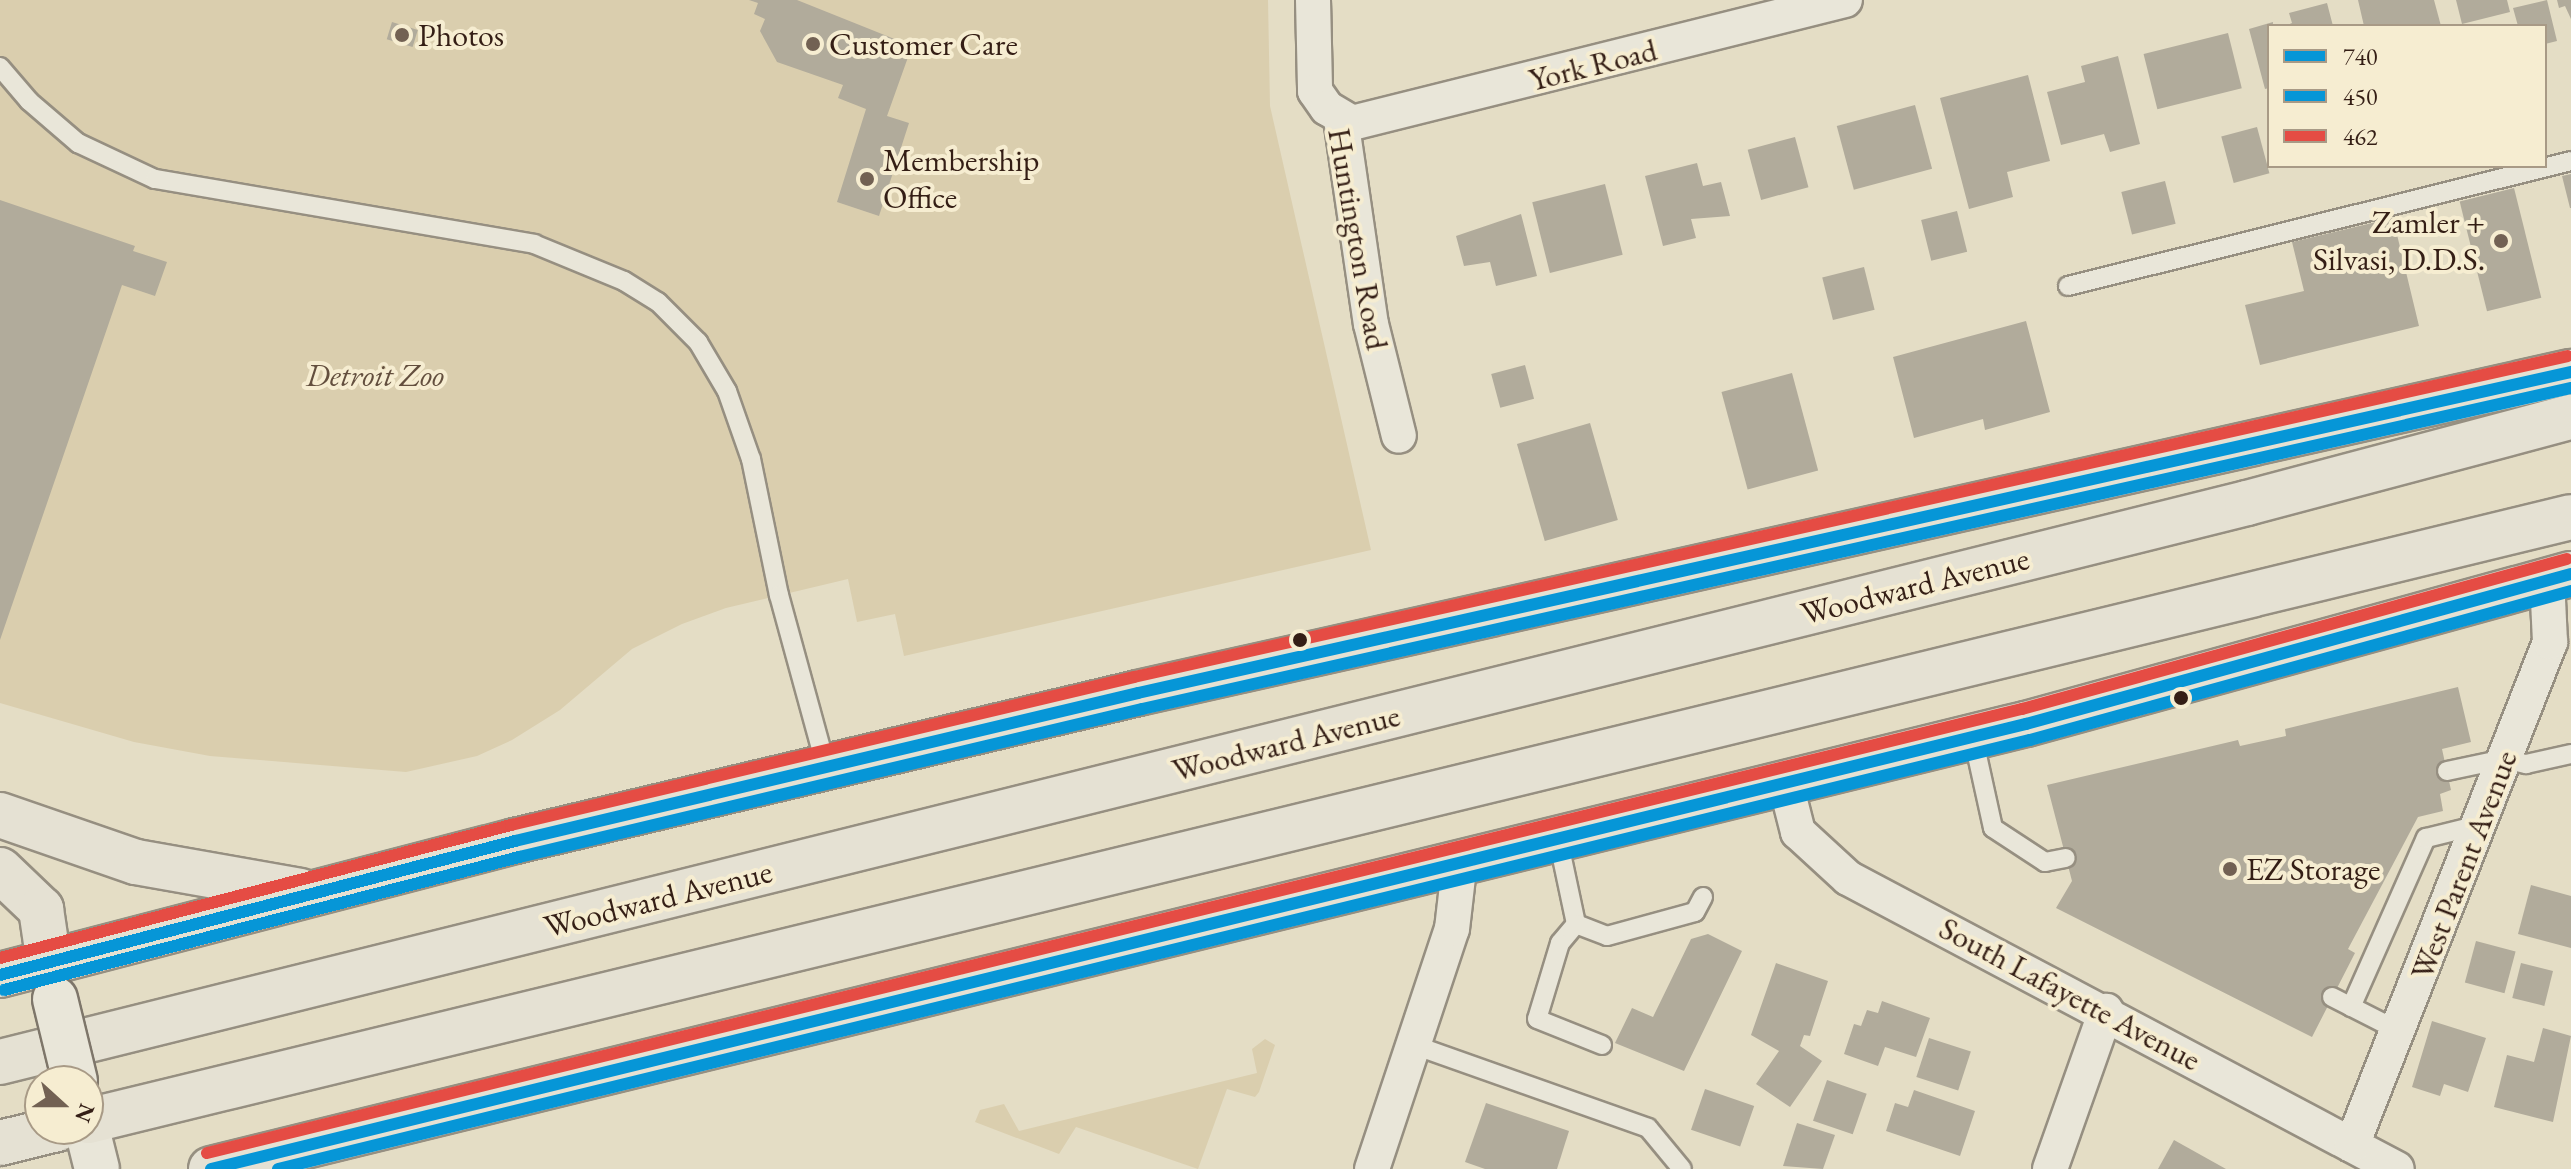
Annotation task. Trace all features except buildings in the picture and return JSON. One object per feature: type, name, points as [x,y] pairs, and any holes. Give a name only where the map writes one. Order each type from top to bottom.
[{"type":"main road","name":"Woodward Avenue","points":[[0,975],[52,981],[318,894],[515,841],[827,770],[1138,693],[2571,372]]},
{"type":"main road","name":"Woodward Avenue","points":[[0,1062],[2201,514],[2571,417]]},
{"type":"main road","points":[[104,1142],[2571,517]]},
{"type":"main road","points":[[211,1169],[1557,836],[1973,737],[2559,577]]},
{"type":"main road","points":[[0,815],[163,868],[318,894]]},
{"type":"main road","points":[[0,870],[41,909],[52,981],[71,1065]]},
{"type":"main road","points":[[0,1143],[24,1137]]},
{"type":"street","name":"Huntington Road","points":[[1313,0],[1315,91],[1341,119],[1371,324],[1399,436]]},
{"type":"street","name":"York Road","points":[[1341,119],[1381,119],[1845,0]]},
{"type":"street","name":"West Parent Avenue","points":[[2352,1145],[2550,642],[2559,577]]},
{"type":"street","name":"South Lafayette Avenue","points":[[1785,781],[1798,832],[1848,878],[2106,1011],[2397,1169]]},
{"type":"street","points":[[1372,1169],[1458,911],[1460,860]]},
{"type":"street","points":[[2050,1169],[2106,1011]]},
{"type":"lane","points":[[2,68],[78,143],[155,179],[534,244],[624,281],[658,302],[686,328],[715,367],[738,421],[827,770]]},
{"type":"lane","points":[[2547,167],[2571,161]]},
{"type":"lane","points":[[2068,286],[2543,168]]},
{"type":"lane","points":[[1973,737],[1993,828],[2045,862],[2066,858]]},
{"type":"lane","points":[[2447,771],[2504,759],[2526,764],[2571,754]]},
{"type":"lane","points":[[2351,1007],[2426,838],[2479,825]]},
{"type":"lane","points":[[1557,836],[1576,924]]},
{"type":"lane","points":[[1576,924],[1607,936],[1695,912],[1703,897]]},
{"type":"lane","points":[[1576,924],[1560,943],[1537,1019],[1602,1045]]},
{"type":"lane","points":[[2332,997],[2399,1031]]},
{"type":"lane","points":[[1414,1045],[1648,1128],[1681,1161],[1682,1169]]},
{"type":"green space","name":"Detroit Zoo","points":[[0,0],[1268,0],[1270,106],[1371,550],[904,656],[895,614],[857,622],[848,579],[726,608],[682,624],[632,649],[560,710],[512,740],[477,756],[406,772],[210,756],[134,742],[0,703]]},
{"type":"green space","points":[[1265,1039],[1275,1045],[1259,1092],[1255,1097],[1227,1089],[1198,1169],[1076,1127],[1059,1154],[975,1122],[980,1110],[1004,1104],[1019,1131],[1257,1073],[1252,1049]]},
{"type":"transit line","name":"462","points":[[0,958],[511,825],[1134,677],[2568,356]]},
{"type":"transit line","name":"740","points":[[0,975],[515,841],[1138,693],[2571,372]]},
{"type":"transit line","name":"450","points":[[4,990],[519,857],[1142,709],[2571,388]]},
{"type":"transit line","name":"462","points":[[207,1153],[2022,709],[2567,559]]},
{"type":"transit line","name":"740","points":[[211,1169],[2026,724],[2571,574]]},
{"type":"transit line","name":"450","points":[[278,1169],[2030,740],[2571,591]]},
{"type":"place","name":"Photos","points":[[402,35]]},
{"type":"place","name":"Customer Care","points":[[813,44]]},
{"type":"place","name":"Membership Office","points":[[867,179]]},
{"type":"place","name":"Zamler + Silvasi, D.D.S.","points":[[2501,241]]},
{"type":"place","name":"EZ Storage","points":[[2230,869]]}]
